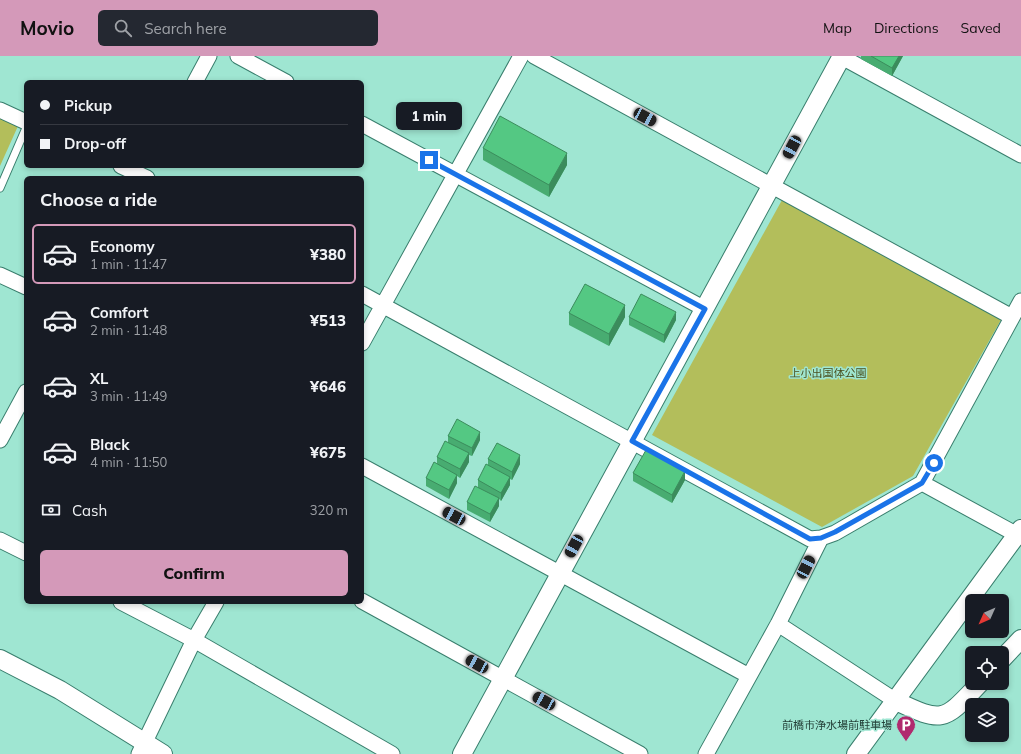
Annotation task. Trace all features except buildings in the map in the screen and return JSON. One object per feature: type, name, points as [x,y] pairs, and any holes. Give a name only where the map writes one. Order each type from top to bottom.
[{"type":"street","points":[[196,80],[209,56]]},
{"type":"street","points":[[238,56],[282,80]]},
{"type":"street","points":[[364,339],[521,56]]},
{"type":"street","points":[[534,56],[1012,317]]},
{"type":"street","points":[[462,754],[705,309],[841,56],[1021,155]]},
{"type":"street","points":[[0,110],[24,121]]},
{"type":"street","points":[[364,125],[705,309]]},
{"type":"street","points":[[127,168],[146,175]]},
{"type":"street","points":[[0,275],[24,286]]},
{"type":"street","points":[[364,295],[810,539],[821,538],[835,532],[922,483],[1021,301]]},
{"type":"street","points":[[0,440],[20,416],[24,400]]},
{"type":"street","points":[[364,467],[749,676]]},
{"type":"street","points":[[856,754],[1020,533],[922,483]]},
{"type":"street","points":[[706,754],[778,624],[821,538]]},
{"type":"street","points":[[0,540],[24,552]]},
{"type":"street","points":[[364,602],[640,754]]},
{"type":"street","points":[[125,604],[194,640],[392,754]]},
{"type":"street","points":[[142,748],[194,640],[215,604]]},
{"type":"street","points":[[778,624],[896,701],[925,714],[936,716],[947,715],[973,690]]},
{"type":"street","points":[[1009,652],[1021,639]]},
{"type":"street","points":[[0,659],[60,690],[142,748],[163,754]]},
{"type":"lane","points":[[0,188],[24,133]]},
{"type":"green space","points":[[0,118],[18,126],[0,166]]},
{"type":"green space","name":"上小出国体公園","points":[[782,200],[1002,318],[913,476],[822,527],[652,435]]},
{"type":"place","name":"前橋市浄水場前駐車場","points":[[906,742]]},
{"type":"route","points":[[429,160],[705,309],[632,441],[810,539],[821,538],[835,532],[922,483],[934,463]]}]
